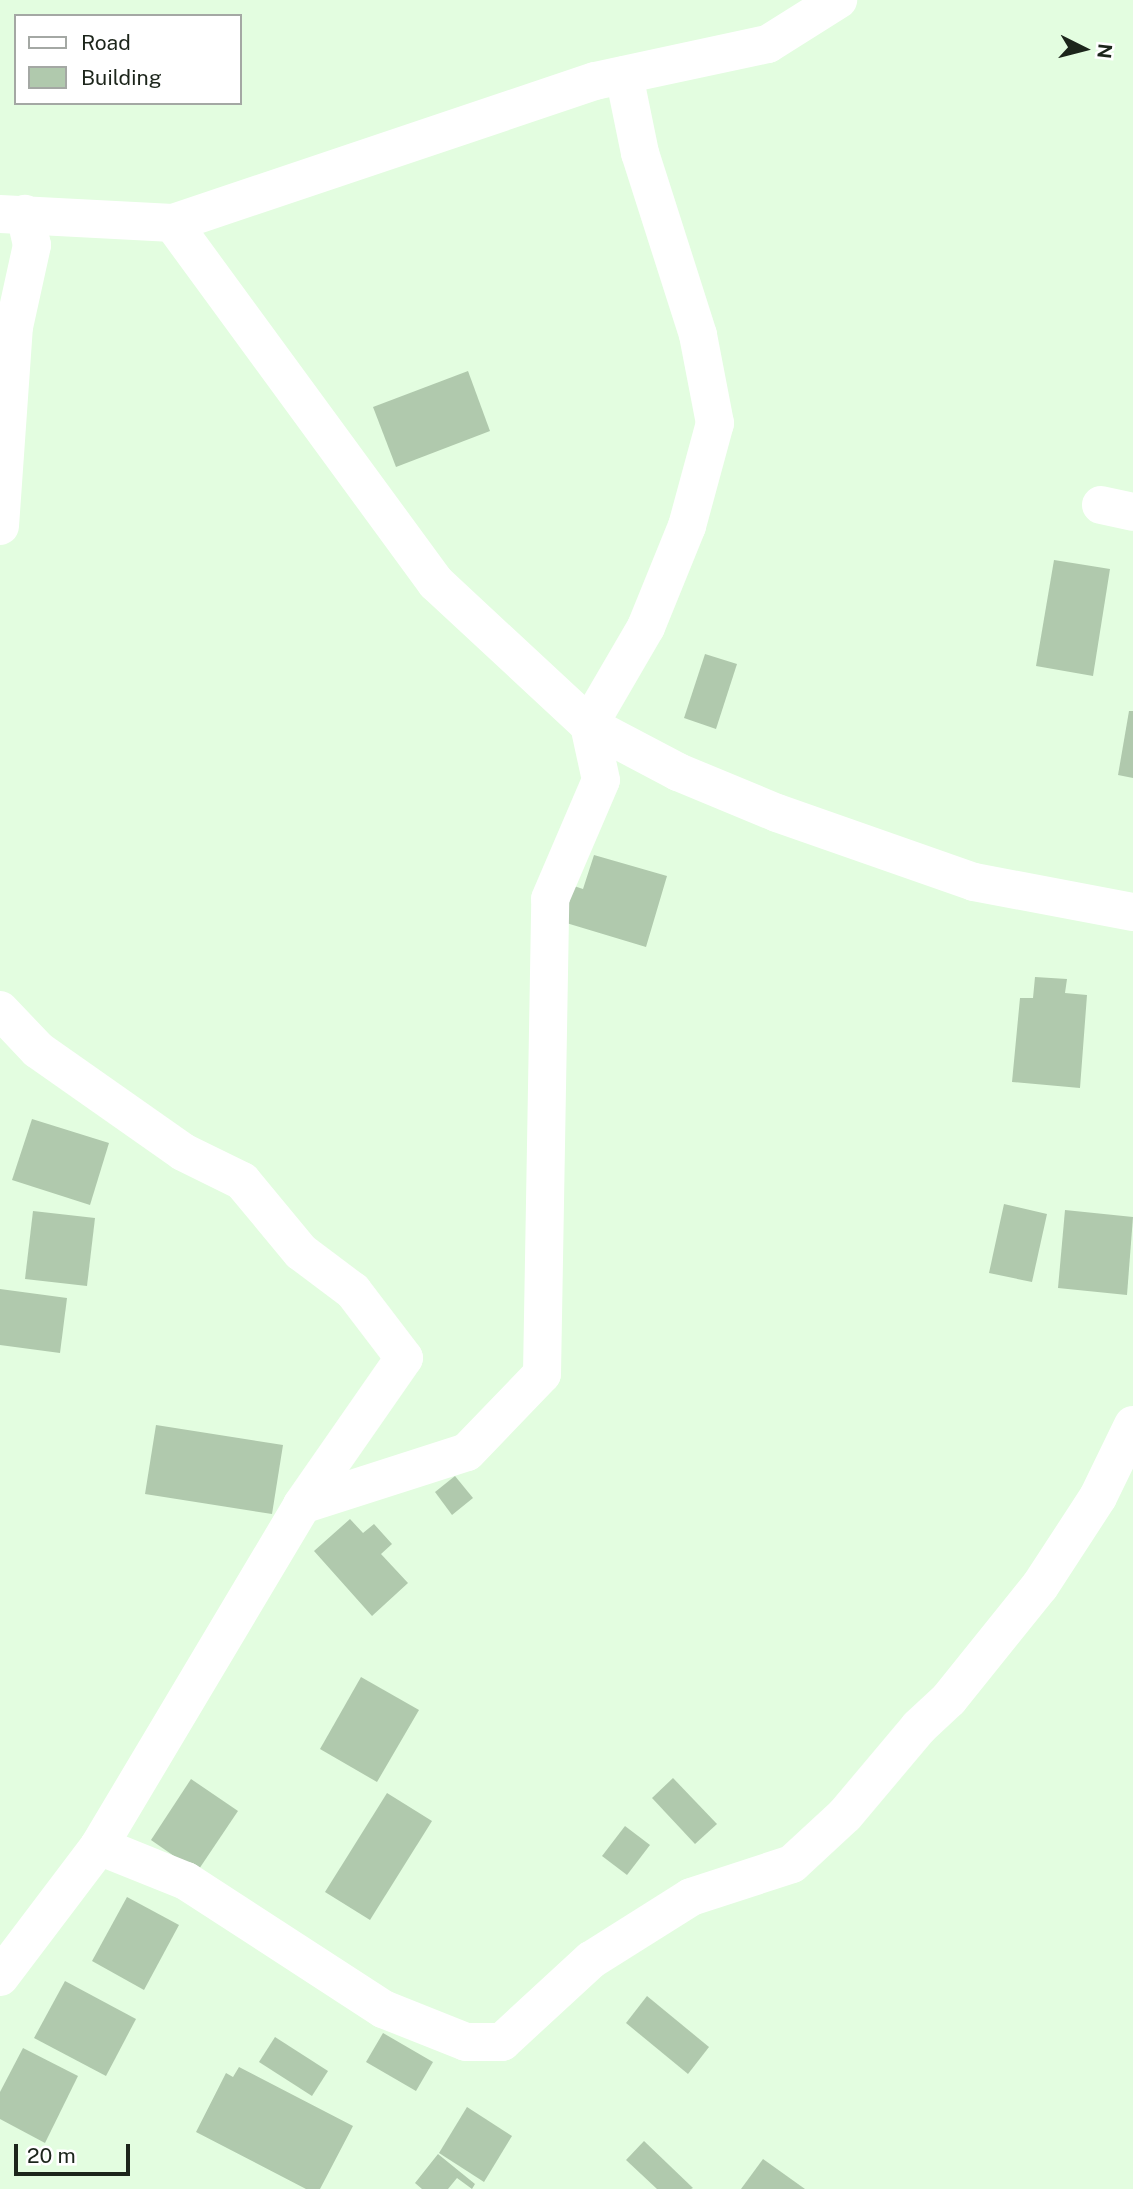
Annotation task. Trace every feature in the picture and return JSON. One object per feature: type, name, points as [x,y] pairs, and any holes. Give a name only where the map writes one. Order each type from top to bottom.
[{"type":"street","points":[[12,214],[173,223],[624,75],[768,44],[838,0]]},
{"type":"street","points":[[302,1505],[467,1451],[542,1374],[550,899],[601,780],[589,725],[646,627],[687,526],[715,423],[698,335],[640,153],[624,75]]},
{"type":"street","points":[[0,526],[14,327],[32,245],[12,214]]},
{"type":"street","points":[[173,223],[436,583],[589,725],[678,772],[764,808],[974,882],[1133,912]]},
{"type":"street","points":[[0,1010],[38,1050],[183,1152],[242,1181],[301,1252],[353,1291],[404,1358],[302,1505],[99,1846],[0,1977]]},
{"type":"street","points":[[99,1846],[186,1881],[383,2009],[466,2042],[502,2042],[591,1960],[691,1897],[792,1864],[845,1815],[919,1727],[949,1699],[1040,1586],[1098,1497],[1133,1425]]},
{"type":"building","points":[[468,371],[490,431],[396,467],[373,407]]},
{"type":"building","points":[[1054,560],[1110,569],[1093,676],[1036,666]]},
{"type":"building","points":[[705,654],[737,664],[716,729],[684,718]]},
{"type":"building","points":[[1129,711],[1133,711],[1133,778],[1118,775]]},
{"type":"building","points":[[594,855],[667,876],[646,947],[563,922],[574,886],[583,889]]},
{"type":"building","points":[[1035,977],[1067,979],[1065,993],[1087,995],[1080,1088],[1012,1082],[1020,998],[1033,998]]},
{"type":"building","points":[[32,1119],[109,1143],[90,1205],[12,1180]]},
{"type":"building","points":[[1004,1204],[1047,1214],[1032,1282],[989,1273]]},
{"type":"building","points":[[1065,1210],[1133,1217],[1127,1295],[1058,1288]]},
{"type":"building","points":[[33,1211],[95,1218],[87,1286],[25,1279]]},
{"type":"building","points":[[0,1289],[67,1298],[60,1353],[0,1345]]},
{"type":"building","points":[[156,1425],[283,1445],[272,1514],[145,1494]]},
{"type":"building","points":[[455,1476],[473,1498],[452,1515],[435,1492]]},
{"type":"building","points":[[350,1519],[363,1533],[374,1524],[392,1544],[381,1554],[408,1583],[372,1616],[314,1551]]},
{"type":"building","points":[[361,1677],[419,1710],[377,1782],[320,1749]]},
{"type":"building","points":[[673,1778],[717,1824],[695,1844],[652,1798]]},
{"type":"building","points":[[191,1779],[238,1811],[197,1872],[151,1840]]},
{"type":"building","points":[[387,1793],[432,1821],[370,1920],[325,1892]]},
{"type":"building","points":[[625,1826],[650,1845],[627,1875],[602,1856]]},
{"type":"building","points":[[127,1897],[179,1925],[144,1990],[92,1961]]},
{"type":"building","points":[[65,1981],[136,2019],[106,2076],[34,2038]]},
{"type":"building","points":[[647,1996],[709,2047],[688,2074],[626,2023]]},
{"type":"building","points":[[383,2033],[433,2062],[416,2091],[366,2062]]},
{"type":"building","points":[[275,2037],[328,2071],[312,2096],[259,2062]]},
{"type":"building","points":[[23,2048],[78,2076],[45,2143],[0,2119],[0,2092]]},
{"type":"building","points":[[239,2067],[353,2126],[320,2189],[306,2189],[196,2132],[226,2073],[233,2077]]},
{"type":"building","points":[[467,2107],[512,2136],[484,2182],[439,2153]]},
{"type":"building","points":[[644,2141],[693,2188],[657,2189],[626,2160]]},
{"type":"building","points":[[438,2154],[475,2184],[472,2189],[457,2178],[448,2189],[422,2189],[415,2183]]},
{"type":"building","points":[[763,2159],[805,2189],[741,2189]]}]
